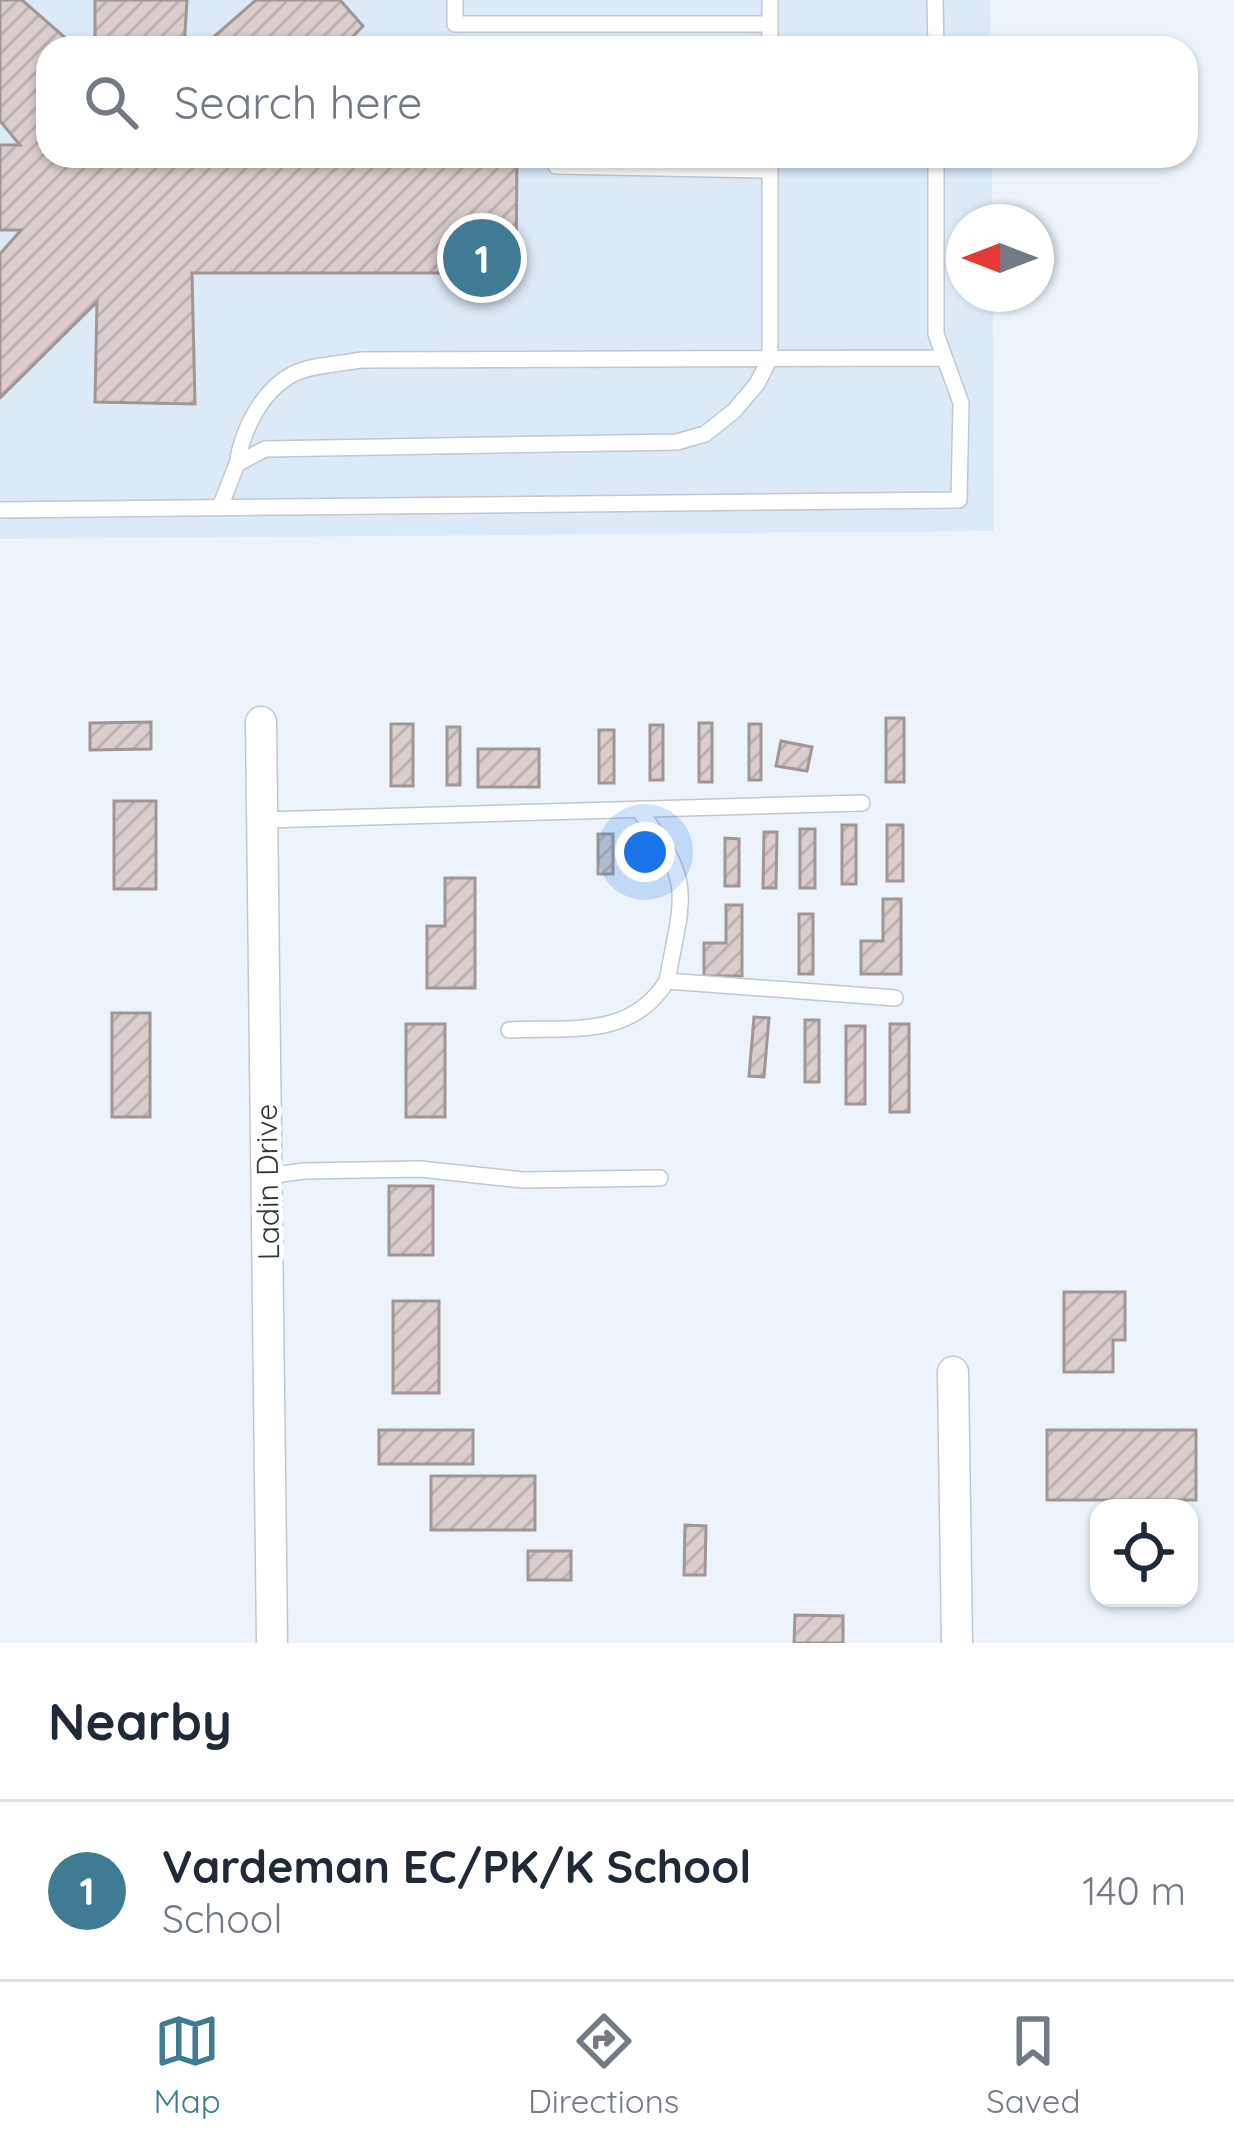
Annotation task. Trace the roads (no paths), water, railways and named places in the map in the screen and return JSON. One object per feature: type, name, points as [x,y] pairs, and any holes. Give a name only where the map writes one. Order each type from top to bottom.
[{"type":"street","name":"Ladin Drive","points":[[261,722],[272,1643]]},
{"type":"street","points":[[953,1372],[957,1643]]},
{"type":"lane","points":[[455,0],[455,24],[770,24]]},
{"type":"lane","points":[[770,0],[770,36]]},
{"type":"lane","points":[[935,0],[935,36]]},
{"type":"lane","points":[[237,464],[265,449],[283,446],[677,442],[705,434],[734,411],[757,384],[770,358],[770,168]]},
{"type":"lane","points":[[0,509],[959,500],[961,403],[936,334],[936,168]]},
{"type":"lane","points":[[220,507],[237,464],[242,433],[275,388],[295,373],[361,360],[944,358]]},
{"type":"lane","points":[[263,820],[862,803]]},
{"type":"lane","points":[[509,1030],[622,1021],[653,1003],[667,981],[681,904],[680,874],[638,809]]},
{"type":"lane","points":[[667,981],[895,998]]},
{"type":"lane","points":[[267,1176],[420,1169],[524,1180],[660,1178]]},
{"type":"place","name":"Vardeman EC/PK/K School","points":[[482,258]]}]
